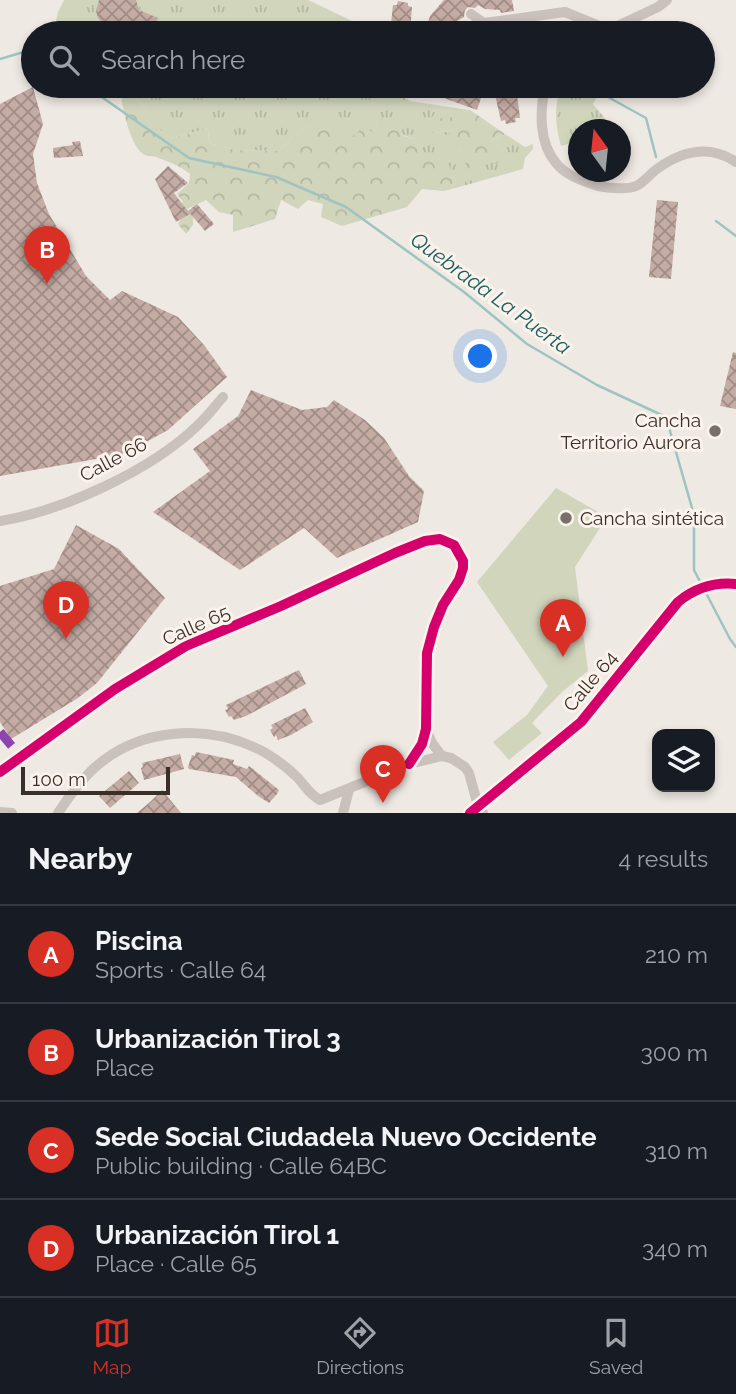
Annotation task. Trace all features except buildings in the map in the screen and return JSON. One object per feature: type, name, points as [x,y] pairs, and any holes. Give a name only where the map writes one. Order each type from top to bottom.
[{"type":"street","points":[[629,21],[667,0]]},
{"type":"street","points":[[499,21],[565,12],[583,21]]},
{"type":"street","points":[[471,14],[481,21]]},
{"type":"street","points":[[544,98],[541,117],[545,141],[556,163],[578,180],[605,188],[635,187],[675,156],[693,153],[724,154],[736,162]]},
{"type":"street","name":"Calle 66","points":[[0,521],[40,512],[71,501],[132,472],[173,446],[198,426],[223,397]]},
{"type":"street","name":"Calle 65","points":[[0,772],[115,689],[186,646],[425,541],[440,539],[454,545],[463,561],[463,568],[459,580],[443,605],[427,653],[426,729]]},
{"type":"street","name":"Calle 64","points":[[477,811],[581,722],[678,602],[689,593],[721,582],[736,584]]},
{"type":"street","points":[[426,729],[442,756]]},
{"type":"street","points":[[409,764],[422,744],[426,729]]},
{"type":"street","points":[[58,813],[82,780],[114,753],[141,741],[174,733],[220,735],[240,741],[287,768],[309,794],[320,800],[409,764],[442,756],[451,758],[469,773],[477,811]]},
{"type":"street","points":[[342,813],[349,790]]},
{"type":"street","points":[[0,812],[12,813]]},
{"type":"green space","points":[[64,0],[308,0],[352,21],[56,21]]},
{"type":"green space","points":[[122,98],[136,98],[144,107],[149,121],[171,138],[208,129],[209,143],[235,150],[279,151],[296,135],[311,126],[327,128],[346,142],[365,126],[385,145],[376,118],[423,145],[421,158],[432,162],[447,162],[454,175],[452,189],[422,189],[407,207],[342,226],[321,217],[323,204],[308,200],[298,209],[281,200],[275,219],[233,232],[233,215],[219,212],[206,200],[187,209],[193,215],[193,225],[186,234],[178,224],[183,214],[178,207],[183,202],[177,194],[189,183],[190,174],[174,164],[146,156],[140,151],[135,145]]},
{"type":"green space","points":[[136,98],[405,98],[470,110],[450,118],[434,133],[450,131],[459,150],[466,153],[466,169],[476,159],[503,151],[491,141],[505,134],[525,147],[533,144],[533,149],[525,158],[523,169],[452,189],[454,175],[420,158],[415,139],[376,122],[386,146],[382,143],[346,143],[327,128],[311,126],[296,135],[279,151],[235,150],[209,143],[208,129],[171,138],[148,121],[144,107]]},
{"type":"green space","points":[[558,98],[596,98],[593,104],[606,119],[568,119],[568,144],[561,146],[556,116]]},
{"type":"green space","points":[[470,110],[505,134],[491,141],[503,151],[502,160],[496,164],[487,161],[486,157],[476,159],[479,168],[471,174],[466,169],[465,153],[450,145],[449,131],[433,133],[426,125],[435,113],[445,121],[457,113]]},
{"type":"green space","points":[[556,488],[607,517],[575,567],[588,671],[562,692],[532,723],[542,733],[509,760],[493,742],[527,715],[548,686],[477,582]]},
{"type":"waterway","name":"Quebrada La Puerta","points":[[0,59],[21,53]]},
{"type":"waterway","name":"Quebrada La Puerta","points":[[103,98],[189,158],[276,177],[346,207],[464,292],[527,344],[597,385],[666,417],[694,515],[694,570],[736,647]]},
{"type":"waterway","points":[[610,98],[646,118],[656,157]]},
{"type":"waterway","points":[[716,221],[736,236]]},
{"type":"marked path","points":[[0,732],[21,757]]},
{"type":"cycle path","points":[[0,772],[115,689],[186,646],[395,553],[425,541],[440,539],[454,545],[463,561],[463,568],[434,627],[427,653],[426,729],[422,744],[409,764]]},
{"type":"cycle path","points":[[470,813],[581,722],[678,602],[706,587],[736,584]]},
{"type":"place","name":"Urbanización Tirol 3","points":[[47,284]]},
{"type":"place","name":"Cancha Territorio Aurora","points":[[715,431]]},
{"type":"place","name":"Cancha sintética","points":[[566,518]]},
{"type":"place","name":"Urbanización Tirol 1","points":[[66,639]]},
{"type":"place","name":"Piscina","points":[[563,657]]},
{"type":"place","name":"Sede Social Ciudadela Nuevo Occidente","points":[[383,803]]}]
